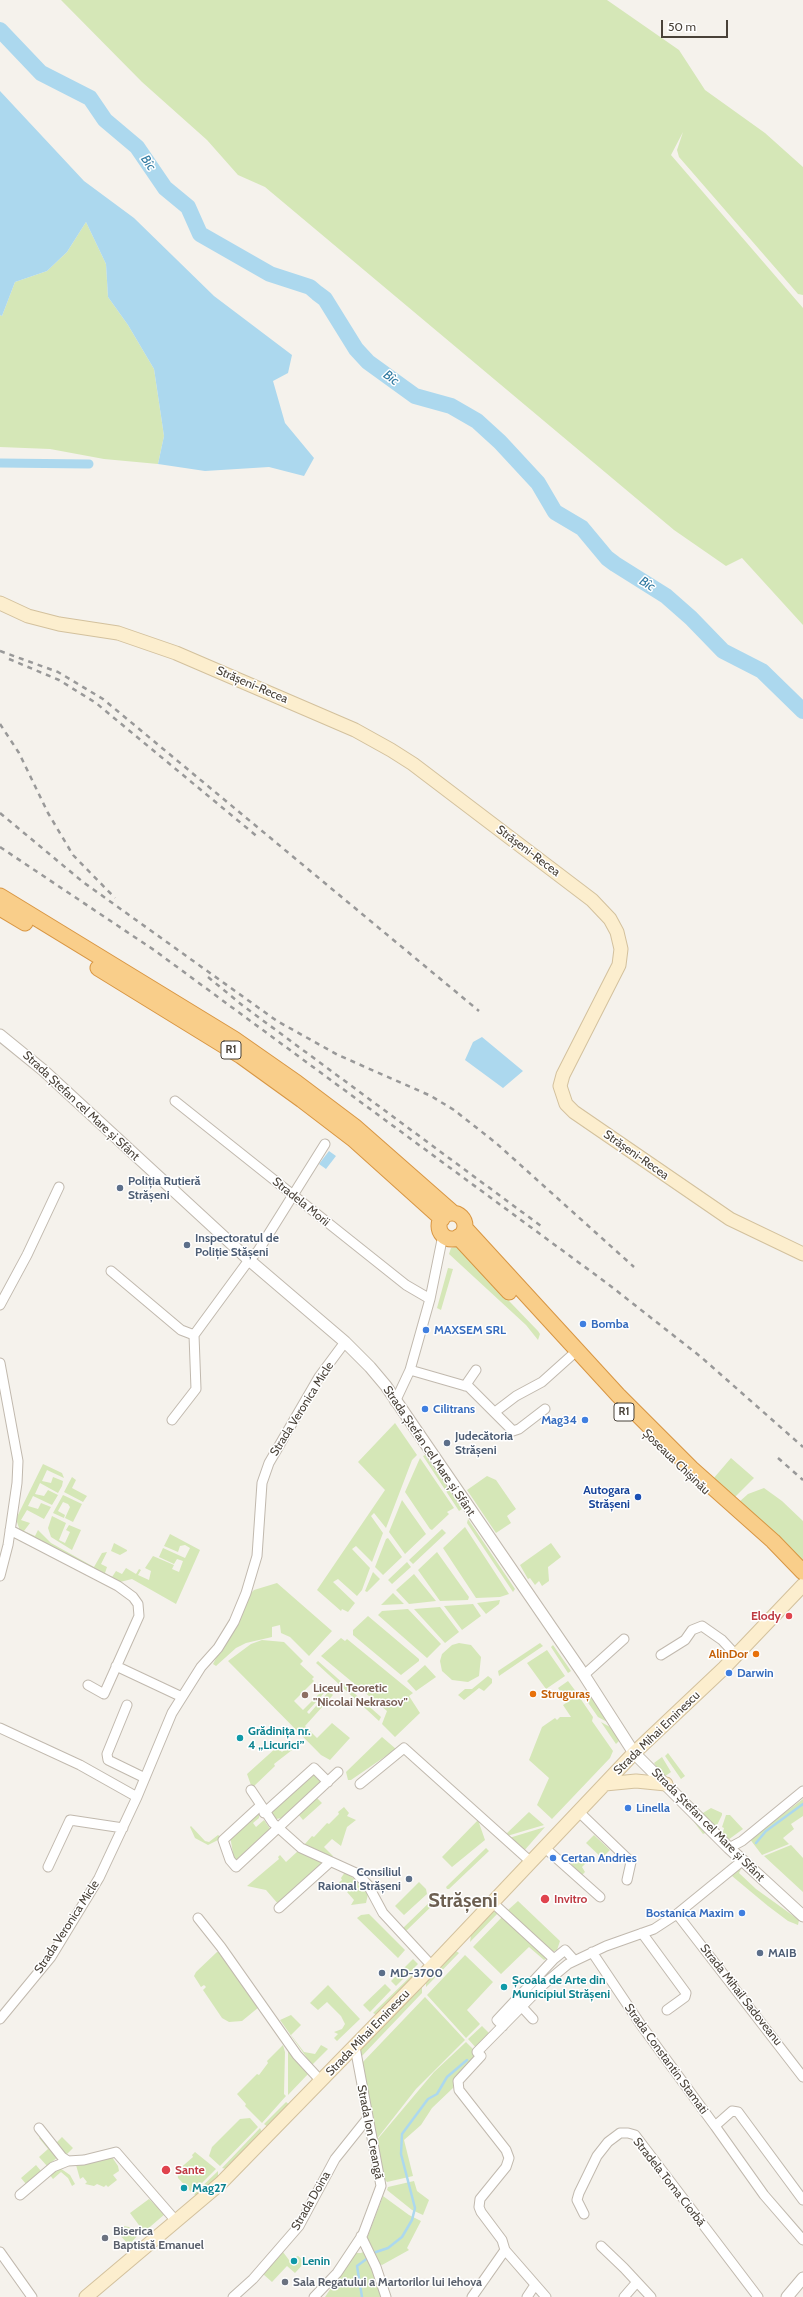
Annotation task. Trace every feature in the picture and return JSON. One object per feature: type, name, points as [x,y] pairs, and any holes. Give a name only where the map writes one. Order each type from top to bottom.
[{"type":"highway","name":"R1","points":[[0,896],[234,1039],[298,1083],[354,1126],[428,1191],[447,1216]]},
{"type":"highway","name":"R1","points":[[0,908],[241,1056],[353,1139],[447,1216]]},
{"type":"highway","points":[[462,1233],[450,1239],[443,1235],[440,1227],[447,1216],[461,1216],[462,1233],[618,1395],[691,1468],[773,1541],[803,1572]]},
{"type":"highway","name":"Șoseaua Chișinău","points":[[462,1233],[571,1356],[688,1475],[770,1549],[803,1572]]},
{"type":"main road","name":"Strășeni-Recea","points":[[0,603],[28,616],[59,624],[118,633],[176,653],[355,730],[413,764],[592,900],[610,920],[617,932],[621,949],[619,965],[563,1075],[560,1086],[566,1104],[574,1112],[730,1219],[803,1254]]},
{"type":"main road","name":"Strada Mihai Eminescu","points":[[86,2297],[221,2183],[355,2047],[634,1753],[724,1668],[735,1654],[803,1585]]},
{"type":"main road","points":[[605,1784],[636,1781],[666,1784]]},
{"type":"street","name":"Strada Ștefan cel Mare și Sfânt","points":[[0,1035],[43,1070],[249,1260],[345,1342],[370,1367],[584,1675],[634,1753],[742,1861],[803,1916]]},
{"type":"street","name":"Stradela Morii","points":[[175,1101],[195,1115],[292,1195],[406,1285],[430,1299]]},
{"type":"street","points":[[172,1420],[196,1389],[194,1335],[249,1260],[258,1251],[325,1144]]},
{"type":"street","points":[[0,1305],[27,1255],[59,1187]]},
{"type":"street","points":[[395,1402],[410,1370],[430,1299],[443,1235]]},
{"type":"street","points":[[111,1271],[181,1330],[194,1335]]},
{"type":"street","name":"Strada Veronica Micle","points":[[0,2019],[50,1957],[99,1878],[137,1797],[172,1713],[201,1667],[218,1648],[234,1622],[246,1593],[257,1556],[262,1483],[269,1463],[319,1377],[345,1342]]},
{"type":"street","points":[[495,1412],[516,1396],[542,1382],[571,1356]]},
{"type":"street","points":[[0,1363],[18,1452],[17,1483],[10,1530],[0,1576]]},
{"type":"street","points":[[410,1370],[474,1390],[513,1431],[519,1429],[544,1409]]},
{"type":"street","points":[[465,1386],[476,1370]]},
{"type":"street","points":[[10,1530],[118,1586],[133,1597],[138,1604],[138,1616],[104,1694],[88,1685]]},
{"type":"street","points":[[661,1655],[685,1640],[692,1630],[702,1626],[722,1640],[735,1654]]},
{"type":"street","points":[[584,1675],[624,1639]]},
{"type":"street","points":[[116,1666],[182,1697]]},
{"type":"street","points":[[127,1705],[107,1754],[108,1760],[145,1778]]},
{"type":"street","points":[[0,1728],[80,1765],[137,1797]]},
{"type":"street","points":[[360,1784],[404,1748],[531,1862]]},
{"type":"street","points":[[328,1782],[314,1768],[223,1840],[230,1860],[236,1867],[278,1827],[328,1782],[338,1772]]},
{"type":"street","points":[[251,1790],[262,1809],[300,1848],[329,1863],[356,1873],[368,1885],[383,1913],[432,1966]]},
{"type":"street","points":[[729,1848],[742,1841],[803,1791]]},
{"type":"street","points":[[579,1812],[631,1862],[626,1880]]},
{"type":"street","points":[[48,1867],[70,1820],[123,1828]]},
{"type":"street","points":[[545,1848],[600,1897]]},
{"type":"street","points":[[546,2297],[505,2250],[502,2240],[481,2212],[479,2203],[506,2167],[508,2154],[462,2094],[457,2084],[479,2054],[503,2026],[544,1984],[574,1960],[642,1933],[677,1914],[742,1861]]},
{"type":"street","points":[[279,1908],[329,1863]]},
{"type":"street","points":[[493,1902],[554,1959]]},
{"type":"street","name":"Strada Mihail Sadoveanu","points":[[677,1914],[803,2076]]},
{"type":"street","name":"Strada Mihai Eminescu","points":[[198,1918],[221,1947],[297,2055],[321,2082]]},
{"type":"street","points":[[642,1933],[686,1993],[685,1996],[667,2010]]},
{"type":"street","points":[[503,2026],[497,2020],[554,1959],[566,1950],[574,1960]]},
{"type":"street","name":"Strada Constantin Stamati","points":[[592,1952],[630,2010],[764,2195],[803,2240]]},
{"type":"street","points":[[522,2007],[533,2019]]},
{"type":"street","name":"Strada Ion Creangă","points":[[314,2297],[337,2273],[361,2236],[381,2186],[367,2118],[355,2047]]},
{"type":"street","name":"Strada Constantin Stamati","points":[[715,2126],[732,2111],[738,2112],[803,2200]]},
{"type":"street","name":"Strada Doina","points":[[233,2297],[253,2279],[299,2226],[335,2159],[367,2118]]},
{"type":"street","points":[[39,2128],[62,2157],[68,2161]]},
{"type":"street","name":"Stradela Toma Ciorbă","points":[[584,2214],[578,2200],[579,2193],[597,2156],[608,2142],[620,2133],[628,2132],[635,2135],[758,2297]]},
{"type":"street","points":[[20,2195],[53,2167],[68,2161],[84,2160],[116,2152],[176,2221]]},
{"type":"street","points":[[361,2236],[373,2261],[386,2297]]},
{"type":"street","points":[[601,2246],[651,2297]]},
{"type":"street","points":[[472,2297],[505,2250]]},
{"type":"street","points":[[0,2252],[32,2297]]},
{"type":"street","points":[[787,2297],[803,2278]]},
{"type":"street","points":[[624,2297],[637,2282]]},
{"type":"street","points":[[527,2297],[535,2286]]},
{"type":"green space","points":[[61,0],[607,0],[679,50],[705,90],[765,133],[803,167],[803,295],[798,294],[679,157],[677,150],[683,132],[671,155],[803,308],[803,625],[742,558],[726,566],[674,530],[265,187],[238,175],[207,140],[142,82]]},
{"type":"green space","points":[[86,222],[106,264],[108,297],[128,325],[154,369],[164,436],[158,464],[104,459],[50,449],[0,447],[0,315],[2,316],[15,282],[47,271],[67,252]]},
{"type":"green space","points":[[457,1247],[538,1331],[540,1334],[538,1340],[526,1325],[449,1254],[451,1248]]},
{"type":"green space","points":[[448,1268],[453,1269],[441,1310],[437,1308]]},
{"type":"green space","points":[[395,1423],[417,1455],[412,1460],[386,1528],[374,1513],[371,1516],[383,1533],[372,1562],[356,1546],[352,1549],[370,1568],[362,1590],[357,1596],[338,1579],[333,1582],[355,1603],[348,1612],[342,1609],[341,1611],[317,1590],[385,1490],[358,1462]]},
{"type":"green space","points":[[425,1455],[462,1509],[459,1511],[423,1456]]},
{"type":"green space","points":[[420,1458],[454,1508],[447,1512],[449,1514],[432,1530],[405,1492]]},
{"type":"green space","points":[[731,1458],[754,1478],[735,1497],[713,1479]]},
{"type":"green space","points":[[43,1464],[62,1473],[64,1478],[47,1470],[42,1481],[51,1483],[53,1477],[63,1481],[62,1486],[58,1493],[40,1483],[35,1494],[44,1496],[48,1490],[58,1495],[52,1505],[33,1496],[28,1506],[38,1509],[41,1503],[51,1507],[44,1519],[27,1510],[21,1520],[30,1523],[24,1531],[35,1536],[38,1530],[51,1543],[94,1567],[102,1553],[107,1552],[101,1564],[107,1567],[105,1573],[112,1577],[116,1571],[122,1574],[126,1568],[136,1574],[139,1569],[141,1570],[138,1575],[149,1580],[151,1571],[145,1568],[153,1556],[174,1565],[172,1569],[179,1572],[183,1561],[177,1559],[174,1564],[159,1557],[163,1548],[185,1558],[190,1548],[185,1545],[180,1546],[178,1552],[164,1546],[170,1534],[200,1550],[176,1604],[132,1579],[116,1583],[20,1531],[16,1519]]},
{"type":"green space","points":[[487,1476],[496,1480],[516,1509],[507,1516],[511,1523],[496,1533],[467,1490]]},
{"type":"green space","points":[[72,1477],[76,1480],[72,1488],[87,1496],[83,1502],[64,1492]]},
{"type":"green space","points":[[764,1488],[782,1501],[803,1521],[803,1562],[739,1502],[748,1494]]},
{"type":"green space","points":[[63,1495],[82,1504],[73,1522],[65,1518],[70,1507],[68,1504],[63,1502],[58,1511],[65,1515],[64,1518],[53,1513]]},
{"type":"green space","points":[[402,1500],[426,1534],[405,1554],[389,1532]]},
{"type":"green space","points":[[52,1516],[66,1523],[59,1540],[65,1543],[70,1532],[66,1530],[69,1525],[81,1530],[72,1550],[51,1537],[48,1528]]},
{"type":"green space","points":[[468,1519],[515,1589],[513,1592],[467,1523]]},
{"type":"green space","points":[[465,1527],[509,1594],[500,1597],[476,1598],[443,1548]]},
{"type":"green space","points":[[442,1529],[446,1533],[413,1564],[409,1560]]},
{"type":"green space","points":[[388,1538],[402,1557],[383,1575],[375,1567],[386,1539]]},
{"type":"green space","points":[[114,1543],[127,1551],[120,1555],[111,1551]]},
{"type":"green space","points":[[551,1543],[561,1557],[548,1567],[549,1581],[542,1586],[539,1581],[535,1585],[530,1578],[528,1579],[520,1565]]},
{"type":"green space","points":[[437,1552],[469,1597],[468,1600],[440,1601],[418,1570]]},
{"type":"green space","points":[[407,1562],[411,1567],[392,1584],[388,1580]]},
{"type":"green space","points":[[373,1572],[380,1579],[367,1592],[365,1591]]},
{"type":"green space","points":[[414,1574],[436,1601],[409,1604],[396,1590]]},
{"type":"green space","points":[[277,1583],[332,1631],[309,1656],[290,1637],[281,1633],[280,1625],[272,1627],[272,1637],[246,1643],[236,1648],[216,1666],[213,1664],[250,1594],[254,1590]]},
{"type":"green space","points":[[393,1593],[404,1604],[381,1605]]},
{"type":"green space","points":[[500,1600],[499,1604],[486,1614],[477,1603]]},
{"type":"green space","points":[[473,1604],[481,1616],[462,1630],[444,1606]]},
{"type":"green space","points":[[440,1607],[459,1632],[445,1643],[414,1609]]},
{"type":"green space","points":[[408,1609],[441,1644],[427,1658],[378,1615],[382,1611]]},
{"type":"green space","points":[[368,1616],[419,1659],[419,1661],[401,1675],[353,1635],[353,1630]]},
{"type":"green space","points":[[341,1638],[345,1641],[347,1639],[413,1693],[409,1696],[420,1713],[395,1737],[382,1724],[387,1711],[321,1656]]},
{"type":"green space","points":[[262,1640],[284,1642],[303,1661],[300,1664],[314,1677],[312,1679],[314,1681],[294,1701],[303,1710],[323,1690],[325,1692],[307,1712],[309,1714],[329,1691],[333,1695],[305,1726],[317,1738],[332,1723],[350,1738],[330,1760],[321,1755],[228,1661],[251,1644]]},
{"type":"green space","points":[[459,1643],[471,1645],[481,1657],[479,1676],[468,1682],[452,1680],[442,1671],[440,1661],[442,1654],[452,1645]]},
{"type":"green space","points":[[540,1643],[543,1646],[499,1676],[498,1671]]},
{"type":"green space","points":[[553,1645],[571,1671],[568,1673],[551,1647]]},
{"type":"green space","points":[[547,1650],[565,1676],[546,1689],[527,1663]]},
{"type":"green space","points":[[318,1661],[381,1717],[379,1721],[316,1663]]},
{"type":"green space","points":[[425,1665],[436,1677],[416,1691],[407,1681]]},
{"type":"green space","points":[[488,1676],[492,1679],[492,1683],[484,1691],[479,1688],[464,1700],[458,1695],[465,1689],[472,1689]]},
{"type":"green space","points":[[568,1681],[577,1693],[567,1700],[558,1688]]},
{"type":"green space","points":[[587,1691],[609,1723],[598,1717],[582,1694]]},
{"type":"green space","points":[[578,1695],[593,1717],[592,1721],[613,1751],[610,1758],[552,1819],[537,1805],[549,1778],[529,1760],[542,1727],[555,1718],[557,1720],[560,1717],[571,1717],[563,1705]]},
{"type":"green space","points":[[601,1722],[610,1727],[620,1740],[616,1744]]},
{"type":"green space","points":[[382,1737],[396,1749],[351,1780],[348,1780],[346,1772]]},
{"type":"green space","points":[[277,1747],[282,1752],[286,1748],[292,1750],[274,1764],[275,1766],[252,1788],[247,1774]]},
{"type":"green space","points":[[668,1753],[685,1776],[681,1779],[665,1756]]},
{"type":"green space","points":[[662,1757],[671,1772],[664,1777],[654,1763]]},
{"type":"green space","points":[[312,1772],[322,1783],[282,1818],[276,1819],[270,1813]]},
{"type":"green space","points":[[316,1797],[322,1803],[303,1820],[298,1814]]},
{"type":"green space","points":[[803,1799],[803,1816],[791,1824],[794,1829],[783,1838],[789,1844],[762,1855],[749,1838]]},
{"type":"green space","points":[[344,1807],[349,1813],[347,1816],[356,1820],[347,1827],[341,1846],[332,1839],[324,1847],[333,1856],[331,1859],[304,1845],[327,1823],[329,1824]]},
{"type":"green space","points":[[711,1808],[722,1813],[722,1815],[715,1829],[703,1834],[694,1822],[695,1818]]},
{"type":"green space","points":[[529,1812],[544,1825],[507,1836],[506,1834]]},
{"type":"green space","points":[[259,1813],[259,1818],[253,1823],[256,1827],[264,1820],[271,1830],[238,1861],[234,1859],[230,1836]]},
{"type":"green space","points":[[726,1815],[730,1815],[743,1829],[728,1840],[723,1832],[724,1828],[722,1827]]},
{"type":"green space","points":[[478,1820],[485,1840],[452,1867],[442,1857]]},
{"type":"green space","points":[[191,1826],[205,1841],[209,1842],[218,1835],[222,1838],[208,1845],[195,1838],[190,1827]]},
{"type":"green space","points":[[545,1827],[523,1852],[509,1838]]},
{"type":"green space","points":[[594,1835],[610,1850],[602,1858],[586,1843]]},
{"type":"green space","points":[[791,1845],[803,1858],[803,1892],[764,1856]]},
{"type":"green space","points":[[486,1848],[489,1851],[449,1889],[447,1889],[446,1887]]},
{"type":"green space","points":[[298,1851],[324,1863],[279,1905],[266,1890],[247,1886],[279,1859],[278,1857],[280,1855],[286,1862]]},
{"type":"green space","points":[[577,1855],[586,1863],[582,1867],[585,1872],[582,1875],[570,1863]]},
{"type":"green space","points":[[741,1863],[742,1867],[739,1873],[756,1889],[799,1920],[798,1925],[788,1921],[732,1876],[731,1873]]},
{"type":"green space","points":[[345,1872],[369,1890],[366,1903],[351,1905],[354,1900],[347,1892],[349,1890],[343,1883],[337,1888],[335,1886],[342,1880],[341,1878]]},
{"type":"green space","points":[[419,1882],[426,1889],[427,1894],[404,1915],[395,1906]]},
{"type":"green space","points":[[435,1897],[437,1901],[406,1931],[403,1928]]},
{"type":"green space","points":[[518,1901],[560,1941],[557,1950],[552,1952],[508,1910]]},
{"type":"green space","points":[[492,1912],[499,1912],[470,1942],[471,1935]]},
{"type":"green space","points":[[369,1914],[405,1950],[398,1958],[357,1918],[361,1915]]},
{"type":"green space","points":[[503,1916],[546,1956],[546,1959],[544,1960],[529,1947],[501,1974],[473,1947]]},
{"type":"green space","points":[[456,1951],[459,1953],[426,1987],[426,1983]]},
{"type":"green space","points":[[217,1952],[221,1952],[259,2007],[242,2021],[229,2022],[222,2018],[203,1990],[206,1987],[204,1985],[201,1987],[194,1976],[196,1972]]},
{"type":"green space","points":[[465,1955],[493,1982],[467,2010],[480,2024],[466,2038],[427,1995]]},
{"type":"green space","points":[[413,1959],[418,1964],[396,1986],[391,1981]]},
{"type":"green space","points":[[412,1975],[414,1976],[377,2015],[373,2013]]},
{"type":"green space","points":[[385,1984],[391,1990],[370,2012],[363,2005]]},
{"type":"green space","points":[[328,1985],[360,2019],[337,2041],[334,2038],[338,2034],[334,2032],[342,2029],[345,2024],[341,2016],[327,2002],[318,2010],[310,2003]]},
{"type":"green space","points":[[422,1985],[422,1993],[360,2058],[361,2049]]},
{"type":"green space","points":[[425,1997],[465,2040],[416,2089],[376,2140],[361,2064]]},
{"type":"green space","points":[[291,2015],[301,2025],[291,2035],[304,2052],[315,2054],[321,2045],[328,2049],[312,2065],[280,2020]]},
{"type":"green space","points":[[482,2026],[491,2035],[477,2049],[468,2039]]},
{"type":"green space","points":[[466,2042],[473,2049],[475,2056],[455,2081],[453,2088],[432,2108],[421,2125],[404,2140],[413,2176],[387,2182],[385,2180],[376,2141],[434,2072]]},
{"type":"green space","points":[[283,2045],[285,2052],[284,2094],[286,2096],[262,2123],[245,2106],[246,2104],[237,2094],[257,2074],[259,2075],[268,2063],[267,2061]]},
{"type":"green space","points":[[288,2051],[309,2073],[288,2095]]},
{"type":"green space","points":[[286,2102],[290,2105],[268,2127],[264,2124]]},
{"type":"green space","points":[[250,2118],[258,2127],[220,2166],[209,2156],[212,2147],[240,2119]]},
{"type":"green space","points":[[260,2128],[262,2132],[226,2169],[222,2168]]},
{"type":"green space","points":[[40,2137],[58,2157],[47,2166],[39,2157],[48,2149],[39,2138]]},
{"type":"green space","points":[[62,2137],[73,2148],[66,2155],[56,2143]]},
{"type":"green space","points":[[195,2152],[216,2169],[192,2193],[178,2178],[177,2171],[193,2157],[192,2155]]},
{"type":"green space","points":[[112,2157],[118,2166],[119,2171],[113,2175],[117,2180],[108,2187],[106,2185],[104,2187],[97,2184],[94,2186],[85,2184],[87,2182],[83,2177],[80,2179],[76,2165]]},
{"type":"green space","points":[[36,2165],[41,2171],[26,2184],[21,2178]]},
{"type":"green space","points":[[60,2168],[70,2175],[75,2184],[72,2186],[68,2178],[61,2172],[53,2179],[49,2174]]},
{"type":"green space","points":[[218,2171],[218,2177],[197,2197],[194,2194]]},
{"type":"green space","points":[[414,2181],[417,2191],[429,2200],[423,2215],[412,2210],[387,2190],[388,2187]]},
{"type":"green space","points":[[383,2196],[409,2215],[421,2221],[407,2248],[409,2250],[382,2265],[378,2263],[367,2238]]},
{"type":"green space","points":[[149,2199],[165,2214],[144,2232],[130,2213]]},
{"type":"green space","points":[[124,2226],[129,2227],[137,2236],[129,2245],[117,2232]]},
{"type":"green space","points":[[365,2251],[383,2297],[325,2297],[354,2253],[361,2253]]},
{"type":"green space","points":[[283,2252],[289,2260],[298,2256],[305,2262],[295,2273],[287,2266],[272,2282],[263,2274]]},
{"type":"water","points":[[0,91],[84,181],[134,218],[214,296],[292,355],[288,373],[273,381],[285,423],[314,458],[304,476],[269,467],[205,471],[158,464],[164,436],[154,369],[128,325],[108,297],[106,264],[86,222],[67,252],[47,271],[15,282],[2,316],[0,315]]},
{"type":"water","points":[[482,1037],[523,1071],[503,1088],[465,1060],[473,1042]]},
{"type":"water","points":[[329,1151],[336,1156],[326,1169],[319,1164]]},
{"type":"waterway","name":"Bîc","points":[[0,30],[41,73],[90,98],[105,120],[137,147],[165,188],[188,207],[200,234],[270,274],[310,287],[325,299],[356,349],[368,362],[415,396],[451,406],[477,421],[500,442],[538,483],[555,512],[582,528],[607,558],[666,596],[691,618],[723,651],[762,671],[803,711]]},
{"type":"waterway","points":[[0,463],[89,464]]},
{"type":"waterway","points":[[756,1843],[766,1831],[803,1804]]},
{"type":"waterway","points":[[362,2297],[357,2266],[376,2252],[388,2248],[402,2237],[412,2220],[415,2208],[401,2154],[402,2134],[428,2099],[437,2094],[447,2077],[467,2060]]},
{"type":"railway","points":[[0,651],[58,672],[103,699],[479,1011]]},
{"type":"railway","points":[[9,659],[59,680],[96,703],[259,838]]},
{"type":"railway","points":[[0,724],[19,753],[48,813],[73,855],[115,898]]},
{"type":"railway","points":[[0,813],[83,882],[277,1021],[338,1055],[431,1096],[454,1110],[496,1143],[634,1267]]},
{"type":"railway","points":[[0,847],[154,950],[608,1284],[701,1357],[803,1447]]},
{"type":"railway","points":[[208,977],[242,1005],[541,1226]]},
{"type":"railway","points":[[778,1458],[803,1480]]},
{"type":"place","name":"Poliția Rutieră Strășeni","points":[[120,1188]]},
{"type":"place","name":"Inspectoratul de Poliție Stășeni","points":[[187,1245]]},
{"type":"place","name":"Bomba","points":[[583,1324]]},
{"type":"place","name":"MAXSEM SRL","points":[[426,1330]]},
{"type":"place","name":"Cilitrans","points":[[425,1409]]},
{"type":"place","name":"Mag34","points":[[585,1420]]},
{"type":"place","name":"Judecătoria Strășeni","points":[[447,1443]]},
{"type":"place","name":"Autogara Strășeni","points":[[638,1497]]},
{"type":"place","name":"Elody","points":[[789,1616]]},
{"type":"place","name":"AlinDor","points":[[756,1654]]},
{"type":"place","name":"Darwin","points":[[729,1673]]},
{"type":"place","name":"Struguraș","points":[[533,1694]]},
{"type":"place","name":"Liceul Teoretic \"Nicolai Nekrasov\"","points":[[305,1695]]},
{"type":"place","name":"Grădinița nr. 4 „Licurici”","points":[[240,1738]]},
{"type":"place","name":"Linella","points":[[628,1808]]},
{"type":"place","name":"Certan Andries","points":[[553,1858]]},
{"type":"place","name":"Consiliul Raional Strășeni","points":[[409,1879]]},
{"type":"place","name":"Invitro","points":[[545,1899]]},
{"type":"place","name":"Bostanica Maxim","points":[[742,1913]]},
{"type":"place","name":"MAIB","points":[[760,1953]]},
{"type":"place","name":"MD-3700","points":[[382,1973]]},
{"type":"place","name":"Școala de Arte din Municipiul Strășeni","points":[[504,1987]]},
{"type":"place","name":"Sante","points":[[166,2170]]},
{"type":"place","name":"Mag27","points":[[184,2188]]},
{"type":"place","name":"Biserica Baptistă Emanuel","points":[[105,2238]]},
{"type":"place","name":"Lenin","points":[[294,2261]]},
{"type":"place","name":"Sala Regatului a Martorilor lui Iehova","points":[[285,2282]]},
{"type":"district","name":"Strășeni","points":[[463,1901]]}]
